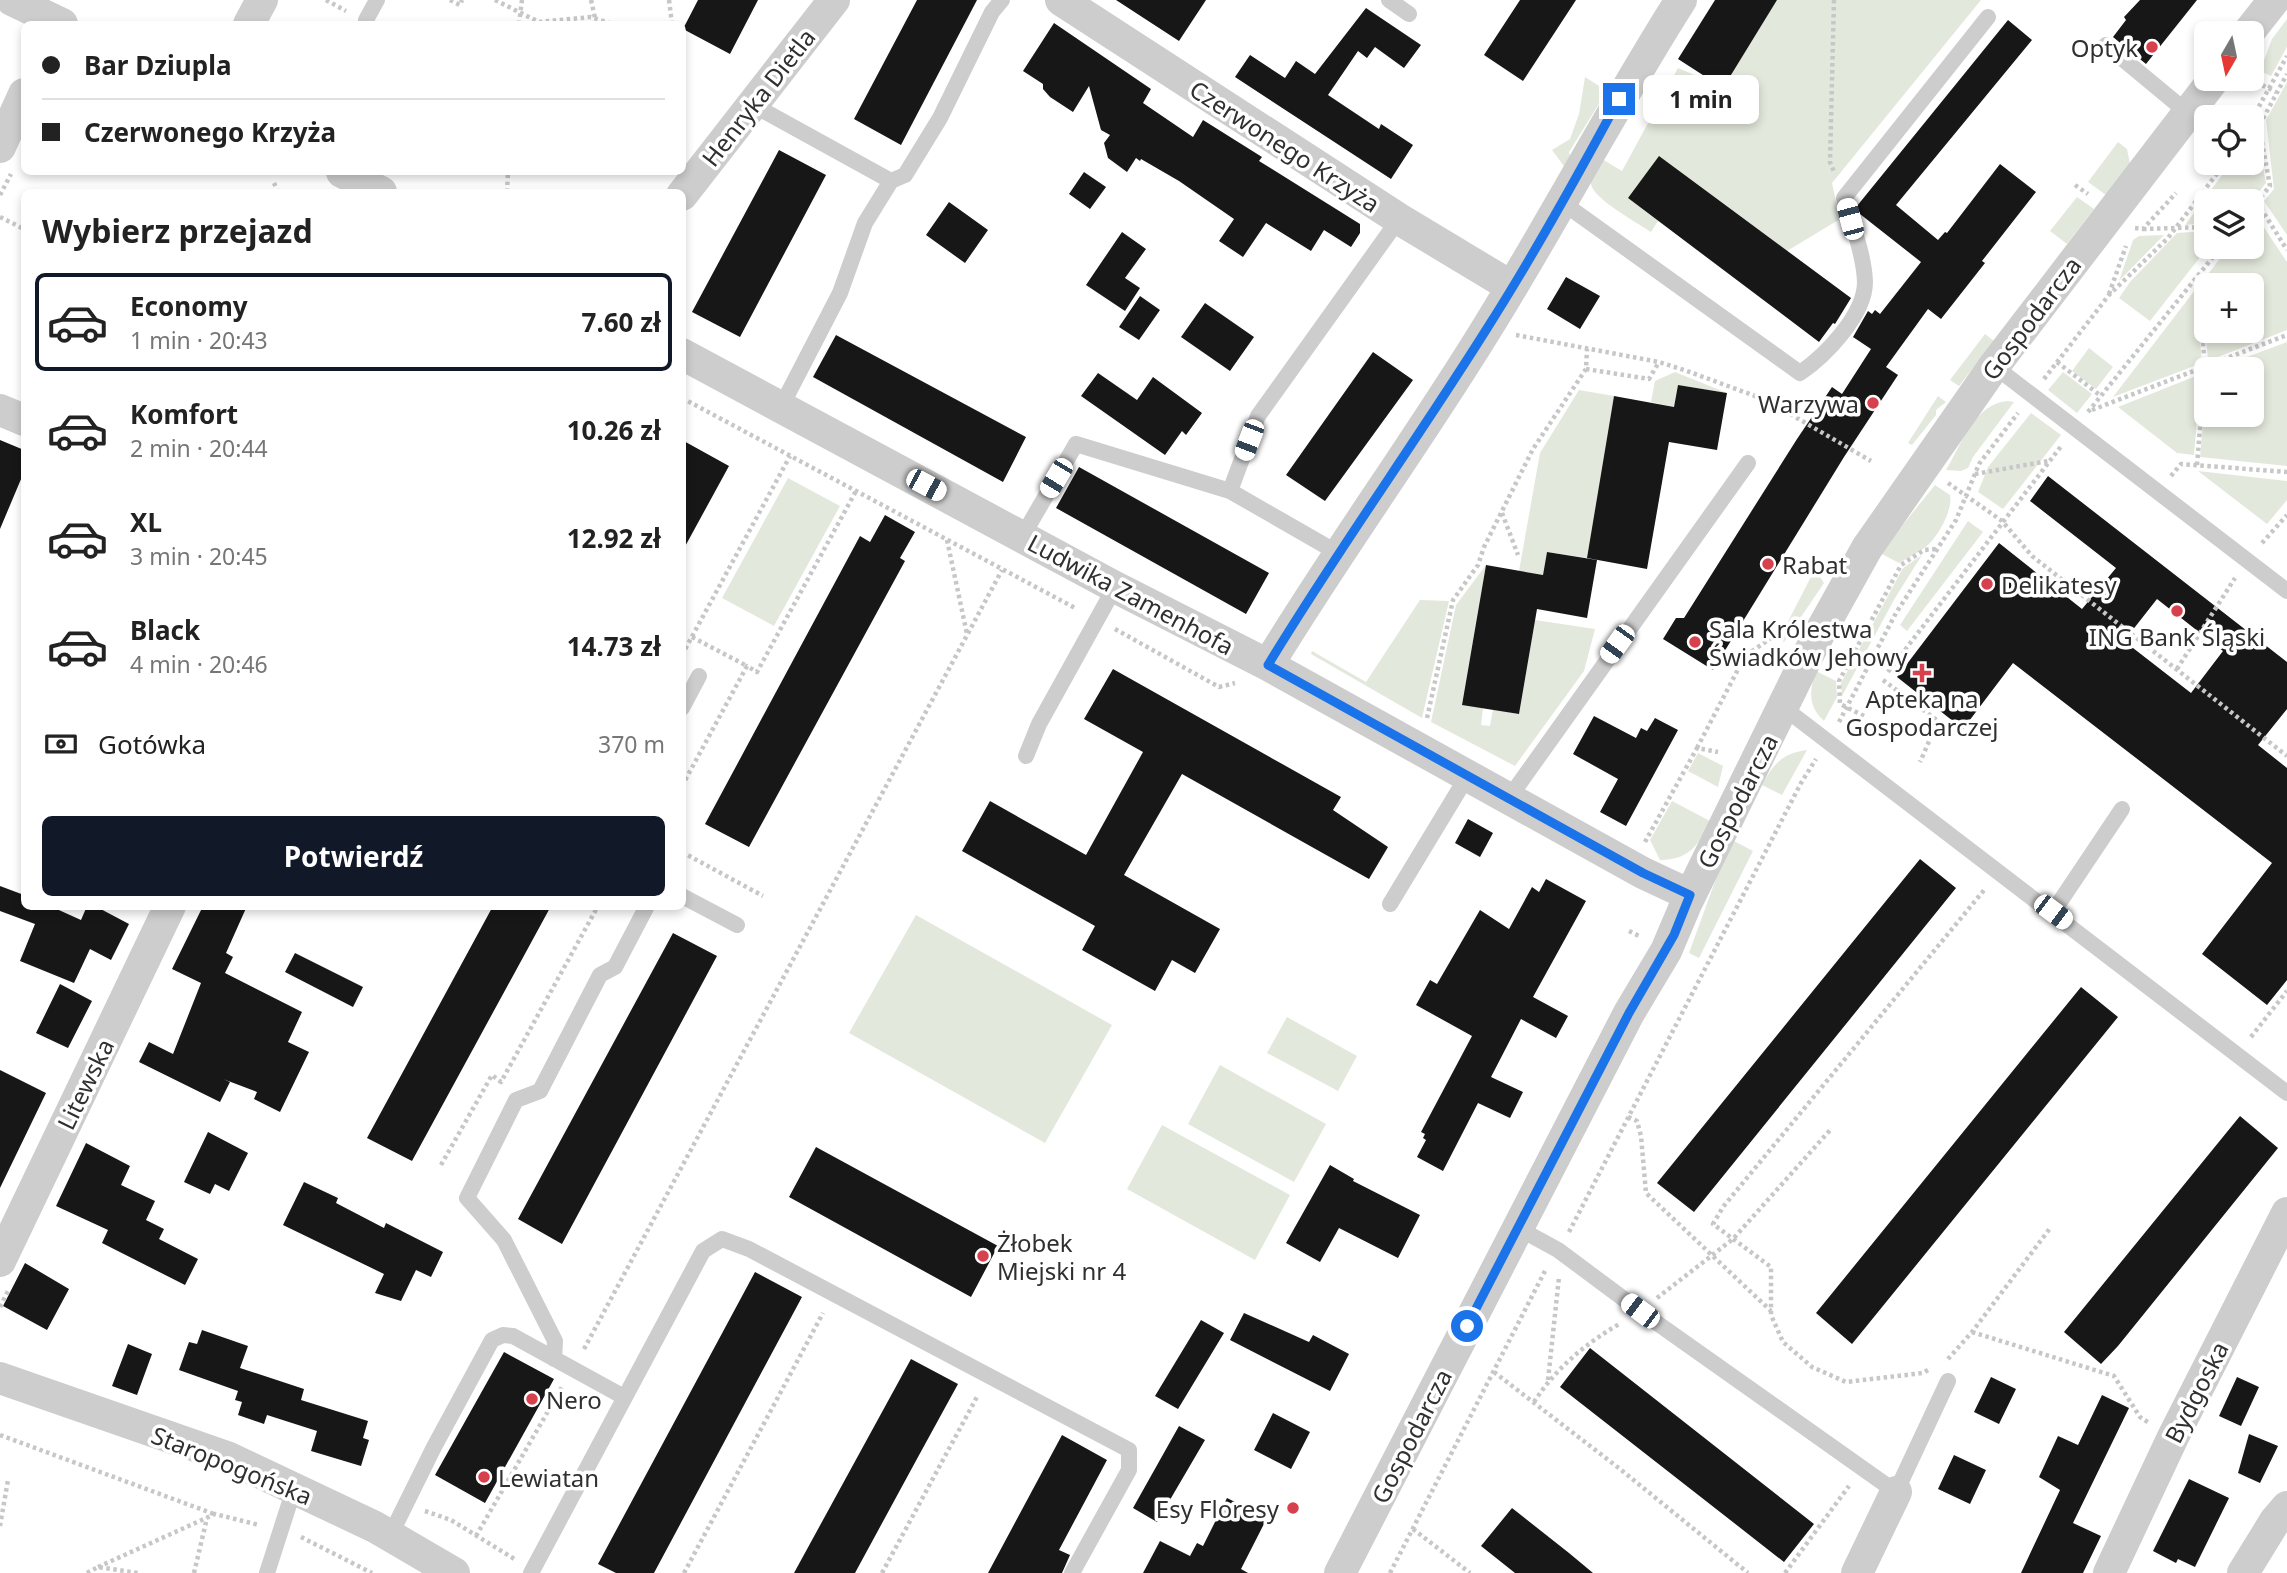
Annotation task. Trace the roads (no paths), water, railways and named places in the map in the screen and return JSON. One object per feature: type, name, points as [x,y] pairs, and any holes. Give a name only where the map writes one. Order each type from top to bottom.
[{"type":"street","points":[[12,0],[55,21]]},
{"type":"street","points":[[251,21],[262,0]]},
{"type":"street","name":"Henryka Dietla","points":[[686,190],[834,0]]},
{"type":"street","name":"Czerwonego Krzyża","points":[[1061,0],[1399,219],[1513,286]]},
{"type":"street","points":[[1268,665],[1338,553],[1486,330],[1563,202],[1631,79],[1681,0]]},
{"type":"street","points":[[2257,21],[2274,0]]},
{"type":"street","name":"Gospodarcza","points":[[1340,1573],[1629,1013],[1670,943],[1690,895],[1814,645],[1867,548],[1994,366],[2205,91]]},
{"type":"street","points":[[0,147],[21,101]]},
{"type":"street","points":[[348,175],[375,189]]},
{"type":"street","name":"Ludwika Zamenhofa","points":[[686,356],[1115,587],[1268,665],[1643,873],[1690,895]]},
{"type":"street","points":[[0,410],[21,419]]},
{"type":"street","name":"Litewska","points":[[0,1261],[168,910]]},
{"type":"street","name":"Bydgoska","points":[[2109,1573],[2287,1213]]},
{"type":"street","name":"Staropogońska","points":[[0,1378],[227,1457],[390,1536],[442,1570]]},
{"type":"street","points":[[1857,1573],[1896,1492]]},
{"type":"street","points":[[2243,1573],[2275,1521],[2287,1507]]},
{"type":"lane","points":[[366,20],[377,0]]},
{"type":"lane","points":[[782,407],[840,293],[865,223],[891,181],[905,175],[940,118],[992,12],[1002,0]]},
{"type":"lane","points":[[1389,0],[1409,14]]},
{"type":"lane","points":[[1563,202],[1800,373],[1820,359],[1842,332],[1859,308],[1865,285],[1862,263],[1844,198],[1989,17]]},
{"type":"lane","points":[[2106,46],[2188,113]]},
{"type":"lane","points":[[753,105],[891,181]]},
{"type":"lane","points":[[1230,491],[1258,416],[1399,219]]},
{"type":"lane","points":[[1994,366],[2287,591]]},
{"type":"lane","points":[[1022,537],[1076,444],[1230,491],[1338,553]]},
{"type":"lane","points":[[1509,798],[1748,463]]},
{"type":"lane","points":[[1026,756],[1039,724],[1115,587]]},
{"type":"lane","points":[[686,700],[699,676]]},
{"type":"lane","points":[[1784,708],[2287,1093]]},
{"type":"lane","points":[[1390,904],[1468,775]]},
{"type":"lane","points":[[2053,912],[2122,809]]},
{"type":"lane","points":[[686,898],[737,925]]},
{"type":"lane","points":[[554,1359],[555,1341],[503,1240],[467,1198],[516,1100],[540,1091],[600,975],[615,967],[646,910]]},
{"type":"lane","points":[[1518,1227],[1558,1250],[1896,1492],[1948,1381]]},
{"type":"lane","points":[[531,1571],[703,1251],[722,1239],[750,1249],[1129,1450],[1129,1470],[1072,1573]]},
{"type":"lane","points":[[390,1536],[492,1340],[503,1335],[513,1336],[624,1398]]},
{"type":"lane","points":[[267,1573],[294,1489]]},
{"type":"place","name":"Optyk","points":[[2152,47]]},
{"type":"place","name":"Warzywa","points":[[1873,403]]},
{"type":"place","name":"Rabat","points":[[1768,564]]},
{"type":"place","name":"Delikatesy","points":[[1987,584]]},
{"type":"place","name":"ING Bank Śląski","points":[[2177,611]]},
{"type":"place","name":"Sala Królestwa Świadków Jehowy","points":[[1695,642]]},
{"type":"place","name":"Apteka na Gospodarczej","points":[[1922,673]]},
{"type":"place","name":"Żłobek Miejski nr 4","points":[[983,1256]]},
{"type":"place","name":"Nero","points":[[532,1399]]},
{"type":"place","name":"Lewiatan","points":[[484,1477]]},
{"type":"place","name":"Esy Floresy","points":[[1293,1508]]}]
